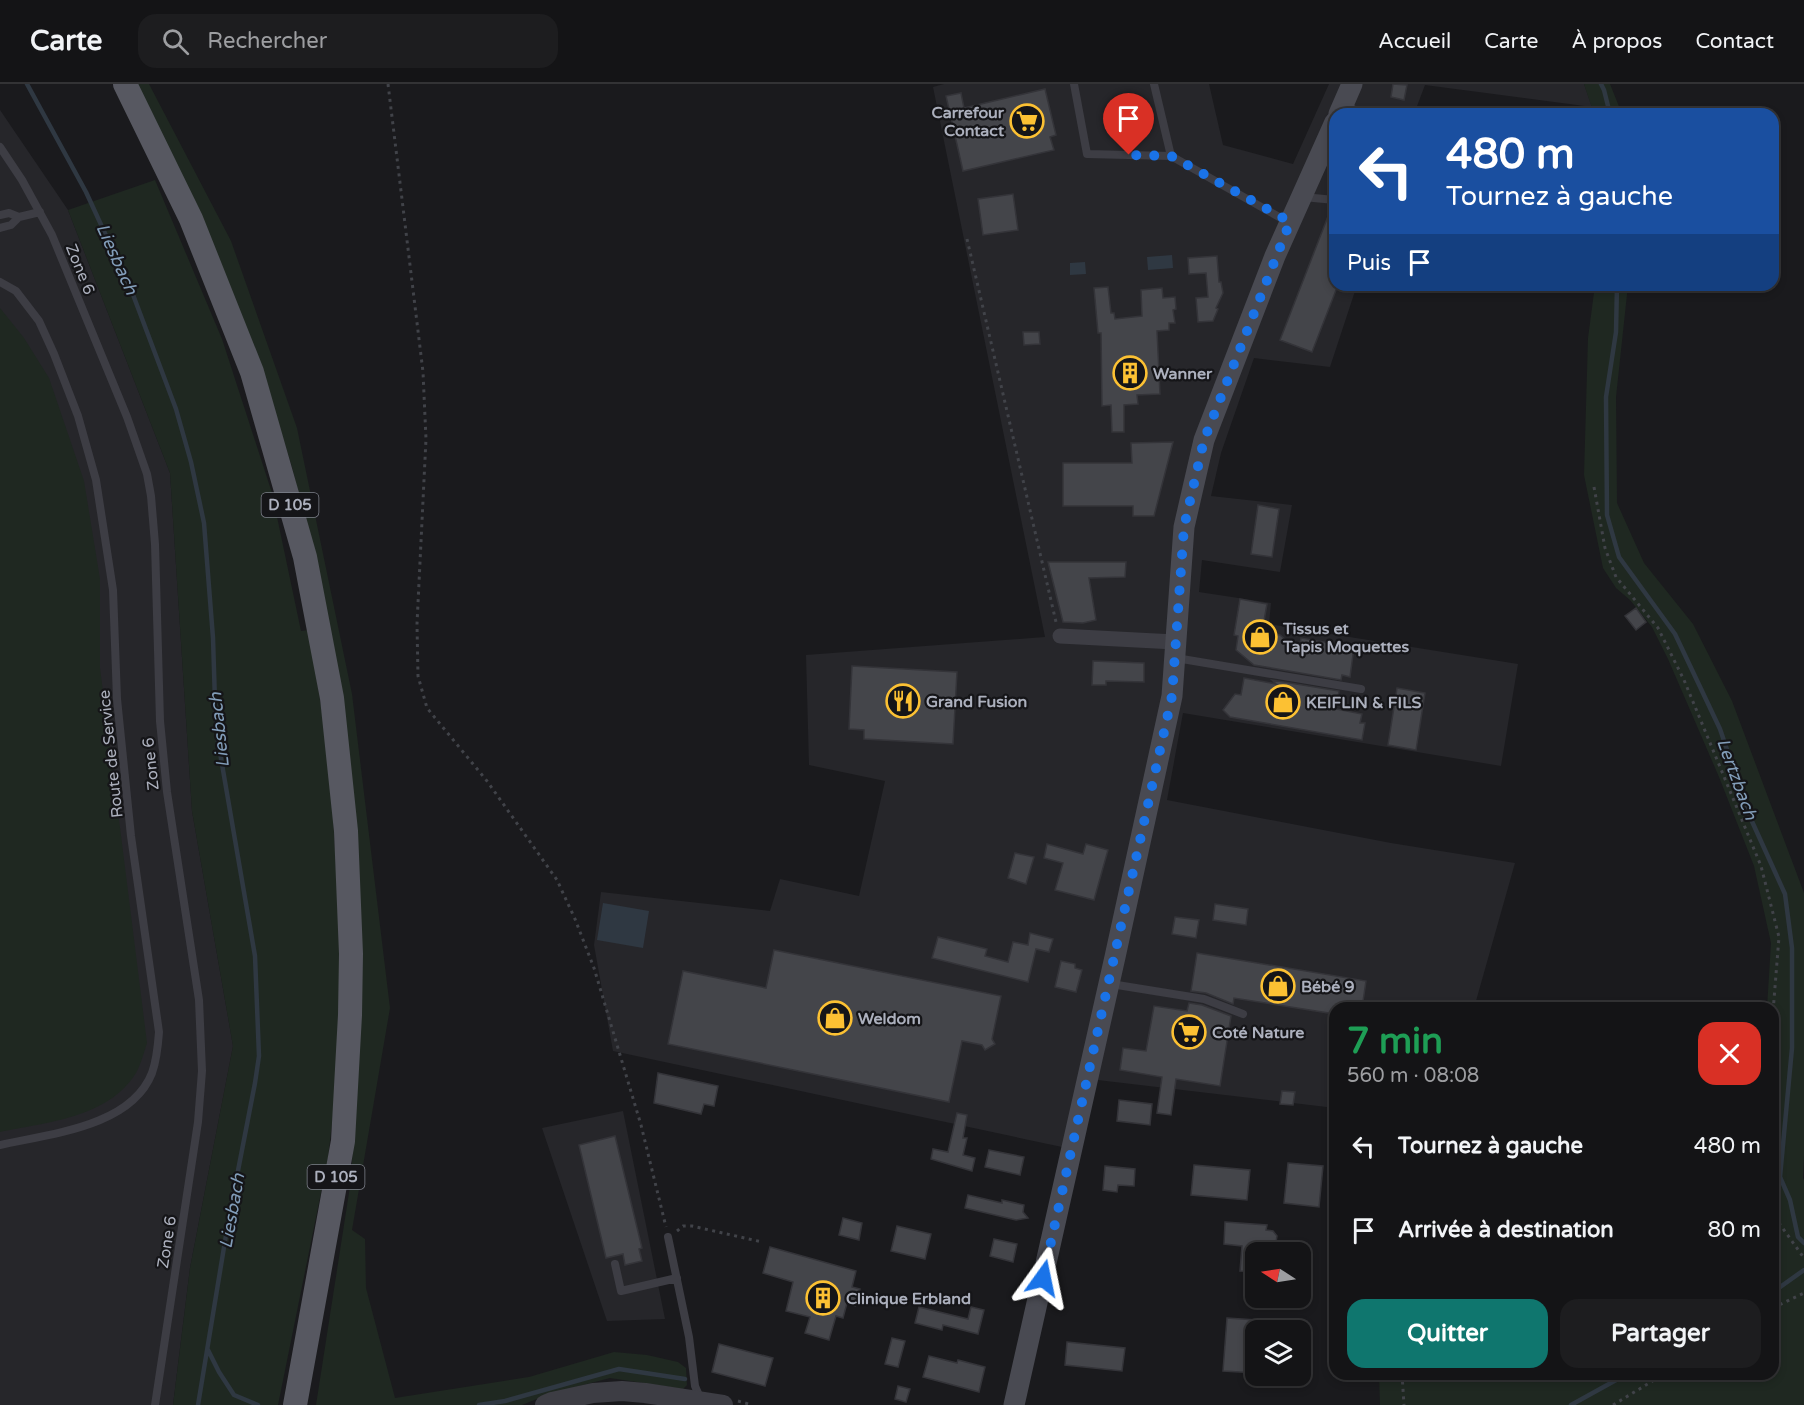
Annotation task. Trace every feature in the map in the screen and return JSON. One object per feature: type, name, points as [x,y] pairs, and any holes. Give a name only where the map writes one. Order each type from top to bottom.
[{"type":"main road","name":"D 105","points":[[125,84],[191,219],[252,372],[305,557],[332,698],[346,831],[351,954],[350,1015],[343,1141],[296,1402]]},
{"type":"main road","points":[[1014,1405],[1172,696],[1184,527],[1204,440],[1290,222],[1329,135]]},
{"type":"street","points":[[1060,636],[1175,650]]},
{"type":"street","points":[[545,1405],[593,1393],[622,1391],[712,1404]]},
{"type":"lane","points":[[1074,84],[1087,154],[1171,156],[1290,222]]},
{"type":"lane","points":[[1154,84],[1171,156]]},
{"type":"lane","name":"Zone 6","points":[[0,147],[22,180],[52,235],[128,417],[147,474],[151,496],[161,733],[166,792],[199,1000],[202,1071],[198,1122],[155,1405]]},
{"type":"lane","points":[[1301,197],[1329,199]]},
{"type":"lane","points":[[0,228],[11,225],[19,217],[40,212]]},
{"type":"lane","points":[[0,215],[9,213],[19,217]]},
{"type":"lane","name":"Route de Service","points":[[0,282],[16,291],[39,321],[78,416],[96,480],[113,590],[117,699],[131,836],[159,1032],[158,1053],[152,1074],[129,1103],[115,1114],[80,1128],[0,1145]]},
{"type":"lane","points":[[1175,650],[1361,689]]},
{"type":"lane","points":[[1109,983],[1204,999],[1243,1014]]},
{"type":"lane","points":[[668,1237],[689,1337],[695,1386],[712,1404]]},
{"type":"lane","points":[[615,1264],[621,1292],[677,1278]]},
{"type":"path","points":[[388,84],[423,372],[426,439],[417,624],[418,676],[427,708],[487,782],[558,880],[594,968],[641,1125],[668,1237],[683,1227],[692,1226],[762,1242]]},
{"type":"path","points":[[967,239],[1060,636]]},
{"type":"path","points":[[1594,487],[1605,548],[1616,577],[1658,628],[1684,680],[1761,866],[1779,937],[1774,1002]]},
{"type":"path","points":[[1779,1223],[1804,1258]]},
{"type":"path","points":[[1779,1305],[1804,1293]]},
{"type":"path","points":[[1402,1380],[1404,1405]]},
{"type":"path","points":[[1613,1405],[1654,1380]]},
{"type":"shaded area","points":[[134,84],[149,84],[231,241],[297,428],[352,694],[390,1008],[352,1230],[365,1239],[366,1288],[395,1398],[529,1377],[614,1352],[647,1355],[678,1362],[686,1368],[687,1385],[683,1389],[610,1378],[549,1394],[522,1405],[316,1405],[351,1180],[361,998],[313,553],[292,467],[262,371]]},
{"type":"shaded area","points":[[944,84],[1209,84],[1223,145],[1293,164],[1329,84],[1584,84],[1592,107],[1425,85],[1416,108],[1329,108],[1329,291],[1355,291],[1330,367],[1254,358],[1221,453],[1211,496],[1292,505],[1280,572],[1202,560],[1199,592],[1271,603],[1269,624],[1518,664],[1501,766],[1183,713],[1167,800],[1391,843],[1515,863],[1476,1002],[1329,1002],[1329,1107],[1089,1079],[1062,1147],[613,1051],[594,945],[601,892],[770,911],[780,879],[859,896],[885,781],[809,765],[806,655],[1045,637],[933,87]]},
{"type":"shaded area","points":[[1584,84],[1610,84],[1620,108],[1592,108]]},
{"type":"shaded area","points":[[0,110],[68,210],[170,473],[192,811],[233,1046],[190,1268],[173,1405],[0,1405]]},
{"type":"shaded area","points":[[155,180],[222,339],[272,493],[301,631],[309,630],[330,763],[341,955],[341,1045],[328,1158],[278,1405],[173,1405],[190,1268],[233,1046],[192,811],[170,473],[68,210]]},
{"type":"shaded area","points":[[1172,255],[1173,268],[1148,270],[1147,257]]},
{"type":"shaded area","points":[[1085,262],[1086,274],[1070,275],[1070,263]]},
{"type":"shaded area","points":[[1594,291],[1627,291],[1616,397],[1617,503],[1644,563],[1693,624],[1732,701],[1804,893],[1804,1405],[1380,1405],[1379,1380],[1779,1380],[1779,1002],[1767,1002],[1771,943],[1754,866],[1719,777],[1668,659],[1652,627],[1630,600],[1616,588],[1603,568],[1584,475],[1588,338]]},
{"type":"shaded area","points":[[0,308],[24,338],[49,378],[84,481],[100,579],[100,668],[147,1043],[136,1073],[110,1100],[75,1116],[0,1132]]},
{"type":"shaded area","points":[[603,903],[649,911],[643,948],[597,940]]},
{"type":"shaded area","points":[[623,1111],[665,1319],[607,1321],[542,1128]]},
{"type":"building","points":[[1393,84],[1407,85],[1404,100],[1391,97]]},
{"type":"building","points":[[1045,89],[1056,135],[1050,137],[1054,150],[963,171],[946,96],[961,93],[964,108]]},
{"type":"building","points":[[1013,194],[1018,230],[983,235],[978,199]]},
{"type":"building","points":[[1329,214],[1329,291],[1336,291],[1312,352],[1280,340]]},
{"type":"building","points":[[1217,256],[1219,282],[1221,282],[1223,293],[1213,321],[1198,322],[1196,298],[1208,297],[1206,273],[1189,274],[1188,258]]},
{"type":"building","points":[[1108,287],[1111,313],[1114,313],[1115,319],[1142,316],[1141,290],[1162,288],[1163,298],[1175,297],[1176,309],[1173,310],[1175,323],[1169,323],[1169,330],[1157,331],[1160,394],[1137,395],[1138,404],[1124,405],[1124,432],[1112,432],[1111,405],[1102,406],[1101,333],[1098,333],[1094,288]]},
{"type":"building","points":[[1023,332],[1039,332],[1040,344],[1024,345]]},
{"type":"building","points":[[1173,442],[1154,516],[1133,516],[1133,506],[1063,506],[1063,463],[1132,463],[1131,443]]},
{"type":"building","points":[[1258,505],[1279,509],[1272,557],[1251,554]]},
{"type":"building","points":[[1048,562],[1126,562],[1125,577],[1089,578],[1096,620],[1083,623],[1063,622]]},
{"type":"building","name":"Tissus et Tapis Moquettes","points":[[1240,599],[1267,604],[1262,632],[1280,635],[1299,651],[1301,638],[1354,647],[1350,677],[1342,675],[1341,680],[1254,665],[1236,650],[1238,636],[1234,635]]},
{"type":"building","points":[[1636,608],[1646,622],[1636,630],[1625,616]]},
{"type":"building","points":[[1093,661],[1144,663],[1144,682],[1106,681],[1106,685],[1092,685]]},
{"type":"building","name":"Grand Fusion","points":[[852,666],[957,672],[953,744],[864,739],[864,730],[849,729]]},
{"type":"building","name":"KEIFLIN & FILS","points":[[1244,678],[1276,684],[1272,680],[1339,691],[1336,709],[1362,714],[1360,723],[1365,723],[1362,740],[1230,717],[1223,710],[1235,694],[1241,695]]},
{"type":"building","points":[[1397,688],[1425,693],[1416,750],[1388,745]]},
{"type":"building","points":[[1047,844],[1083,854],[1086,844],[1108,850],[1094,900],[1055,890],[1063,863],[1044,858]]},
{"type":"building","points":[[1015,853],[1034,857],[1026,884],[1008,878]]},
{"type":"building","points":[[1215,904],[1248,909],[1246,925],[1213,920]]},
{"type":"building","points":[[1175,917],[1199,920],[1196,938],[1172,934]]},
{"type":"building","points":[[1030,933],[1053,939],[1049,952],[1036,949],[1028,982],[932,958],[938,937],[987,949],[985,956],[1008,962],[1013,942],[1028,945]]},
{"type":"building","name":"Weldom","points":[[774,950],[1001,996],[992,1039],[995,1044],[985,1050],[982,1045],[962,1041],[949,1102],[668,1044],[683,971],[766,988]]},
{"type":"building","name":"Bébé 9","points":[[1197,953],[1366,981],[1363,1002],[1329,1002],[1329,1013],[1234,998],[1233,1004],[1206,993],[1191,991]]},
{"type":"building","points":[[1061,961],[1075,964],[1075,968],[1082,970],[1076,992],[1055,987]]},
{"type":"building","name":"Coté Nature","points":[[1189,1003],[1202,1005],[1231,1016],[1220,1086],[1176,1079],[1171,1115],[1157,1113],[1162,1077],[1120,1070],[1123,1048],[1146,1051],[1154,1006],[1187,1011]]},
{"type":"building","points":[[658,1073],[718,1086],[714,1106],[704,1104],[701,1114],[654,1103]]},
{"type":"building","points":[[1282,1091],[1295,1092],[1293,1105],[1280,1104]]},
{"type":"building","points":[[1119,1100],[1152,1104],[1150,1125],[1117,1121]]},
{"type":"building","points":[[957,1113],[967,1115],[963,1138],[967,1138],[963,1155],[975,1158],[972,1171],[931,1159],[933,1149],[948,1152]]},
{"type":"building","points":[[615,1136],[642,1248],[639,1249],[642,1261],[625,1265],[623,1254],[606,1258],[579,1145]]},
{"type":"building","points":[[989,1150],[1024,1157],[1020,1175],[985,1167]]},
{"type":"building","points":[[1288,1163],[1323,1166],[1319,1207],[1284,1203]]},
{"type":"building","points":[[1194,1165],[1250,1170],[1247,1200],[1191,1195]]},
{"type":"building","points":[[1105,1166],[1135,1169],[1134,1186],[1118,1185],[1117,1192],[1103,1190]]},
{"type":"building","points":[[968,1195],[1002,1203],[1002,1200],[1024,1205],[1023,1212],[1028,1218],[1016,1220],[965,1208]]},
{"type":"building","points":[[843,1218],[862,1223],[859,1240],[839,1235]]},
{"type":"building","points":[[1225,1222],[1267,1225],[1266,1230],[1273,1231],[1277,1236],[1276,1242],[1245,1242],[1245,1271],[1240,1271],[1242,1246],[1224,1244]]},
{"type":"building","points":[[897,1226],[931,1234],[925,1259],[891,1251]]},
{"type":"building","points":[[994,1239],[1017,1244],[1013,1262],[990,1256]]},
{"type":"building","name":"Clinique Erbland","points":[[770,1247],[856,1271],[852,1287],[860,1289],[855,1306],[847,1303],[843,1318],[836,1316],[829,1340],[805,1333],[810,1317],[786,1311],[793,1282],[763,1273]]},
{"type":"building","points":[[919,1307],[968,1319],[971,1307],[984,1310],[978,1334],[943,1325],[942,1330],[915,1323]]},
{"type":"building","points":[[1227,1318],[1256,1320],[1245,1320],[1245,1372],[1223,1371]]},
{"type":"building","points":[[892,1338],[905,1341],[898,1367],[885,1364]]},
{"type":"building","points":[[1067,1342],[1125,1348],[1122,1371],[1065,1365]]},
{"type":"building","points":[[719,1344],[773,1358],[765,1386],[712,1372]]},
{"type":"building","points":[[929,1356],[985,1367],[979,1392],[923,1377]]},
{"type":"building","points":[[898,1386],[910,1389],[906,1402],[895,1399]]},
{"type":"waterway","name":"Liesbach","points":[[27,84],[86,192],[132,292],[176,409],[191,462],[204,523],[218,741],[255,956],[259,1056],[229,1217],[198,1405]]},
{"type":"waterway","points":[[1601,84],[1608,108]]},
{"type":"waterway","name":"Lertzbach","points":[[1617,291],[1616,332],[1606,397],[1607,515],[1619,557],[1675,634],[1720,729],[1750,817],[1785,894],[1792,948],[1792,1048],[1780,1177],[1790,1200],[1798,1237],[1804,1243]]},
{"type":"waterway","points":[[1779,1288],[1804,1270]]},
{"type":"waterway","points":[[208,1350],[234,1395],[258,1405]]},
{"type":"waterway","points":[[479,1405],[505,1401],[619,1369],[685,1379]]},
{"type":"waterway","points":[[1571,1405],[1616,1380]]},
{"type":"place","name":"Carrefour Contact","points":[[1027,121]]},
{"type":"place","name":"Wanner","points":[[1130,373]]},
{"type":"place","name":"Tissus et Tapis Moquettes","points":[[1260,637]]},
{"type":"place","name":"Grand Fusion","points":[[903,701]]},
{"type":"place","name":"KEIFLIN & FILS","points":[[1283,702]]},
{"type":"place","name":"Bébé 9","points":[[1278,986]]},
{"type":"place","name":"Weldom","points":[[835,1018]]},
{"type":"place","name":"Coté Nature","points":[[1189,1032]]},
{"type":"place","name":"Clinique Erbland","points":[[823,1298]]},
{"type":"route","points":[[1043,1278],[1172,696],[1184,527],[1204,440],[1290,222],[1171,156],[1129,155]]}]
